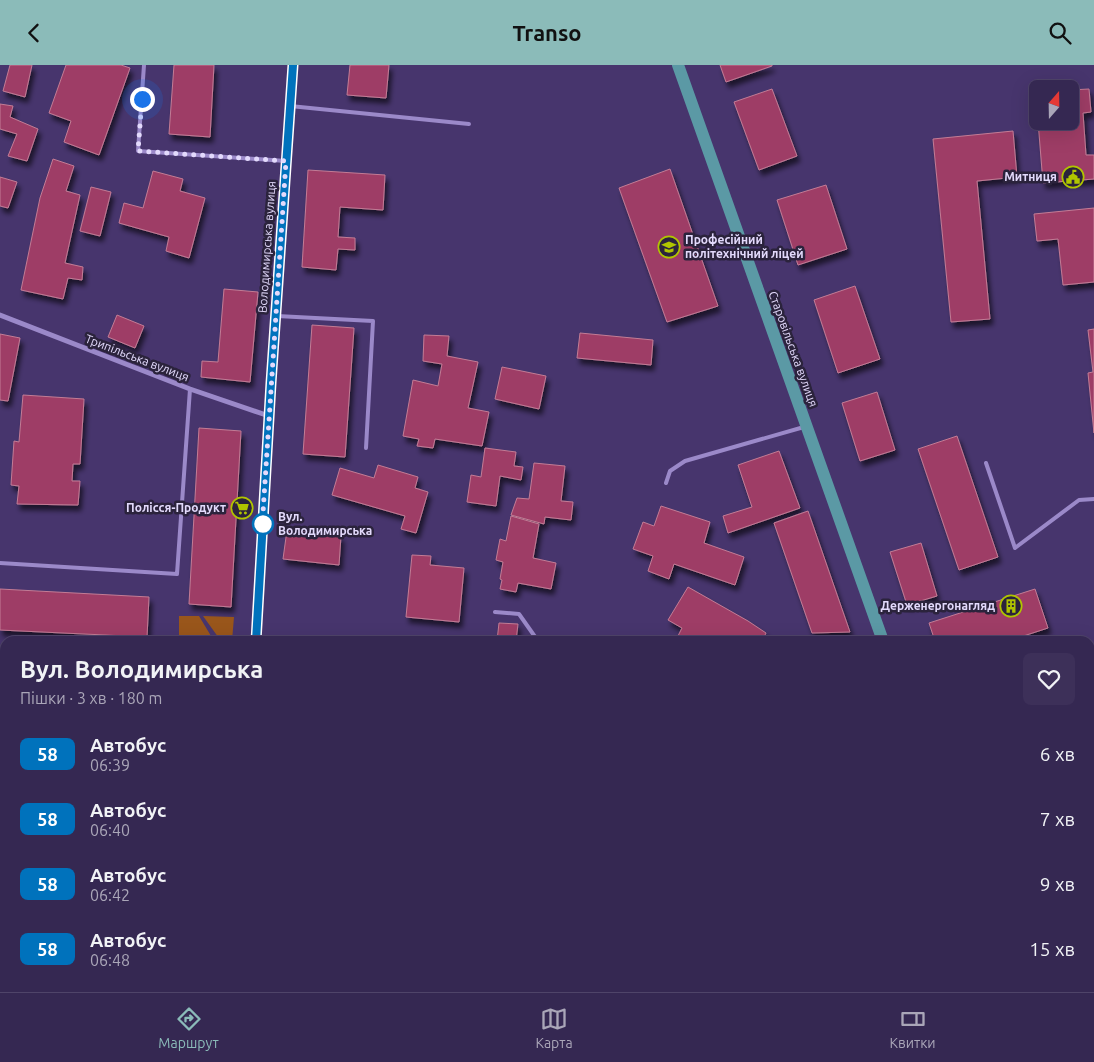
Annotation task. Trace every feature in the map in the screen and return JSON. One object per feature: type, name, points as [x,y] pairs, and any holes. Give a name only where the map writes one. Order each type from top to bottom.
[{"type":"main road","name":"Старовільська вулиця","points":[[678,65],[881,636]]},
{"type":"street","name":"Володимирська вулиця","points":[[256,636],[275,316],[293,65]]},
{"type":"street","name":"Трипільська вулиця","points":[[0,315],[190,389],[269,416]]},
{"type":"lane","points":[[144,65],[138,151],[286,161]]},
{"type":"lane","points":[[290,106],[469,124]]},
{"type":"lane","points":[[275,316],[373,321],[366,448]]},
{"type":"lane","points":[[0,563],[177,574],[190,389]]},
{"type":"lane","points":[[666,483],[670,471],[685,461],[806,426]]},
{"type":"lane","points":[[986,463],[1016,548],[1078,500],[1094,499]]},
{"type":"lane","points":[[494,612],[519,614],[534,636]]},
{"type":"shaded area","points":[[179,616],[199,616],[211,636],[179,636]]},
{"type":"shaded area","points":[[203,616],[234,617],[232,636],[217,636]]},
{"type":"building","points":[[10,65],[32,65],[25,97],[3,91]]},
{"type":"building","points":[[66,65],[121,65],[130,68],[99,155],[64,142],[71,121],[49,113]]},
{"type":"building","points":[[174,65],[214,65],[210,137],[169,134]]},
{"type":"building","points":[[350,65],[389,65],[386,98],[347,95]]},
{"type":"building","points":[[720,65],[772,65],[772,66],[726,82]]},
{"type":"building","points":[[772,89],[797,156],[759,170],[734,102]]},
{"type":"building","name":"Митниця","points":[[1089,89],[1091,112],[1083,113],[1086,155],[1094,155],[1094,179],[1043,183],[1039,130],[1079,130],[1079,90]]},
{"type":"building","points":[[0,104],[13,106],[10,117],[38,129],[27,161],[8,156],[17,134],[0,129]]},
{"type":"building","points":[[1013,131],[1017,177],[977,181],[990,319],[951,322],[933,139]]},
{"type":"building","points":[[53,159],[74,166],[66,191],[80,195],[65,263],[83,267],[82,280],[68,278],[63,299],[21,290],[40,198]]},
{"type":"building","name":"Професійний політехнічний ліцей","points":[[670,169],[718,306],[667,322],[619,188]]},
{"type":"building","points":[[308,170],[385,175],[383,210],[340,207],[338,237],[355,238],[355,250],[338,249],[336,270],[302,267]]},
{"type":"building","points":[[153,171],[183,179],[180,191],[205,198],[189,258],[166,251],[169,237],[119,223],[124,203],[143,208]]},
{"type":"building","points":[[0,177],[17,182],[8,208],[0,206]]},
{"type":"building","points":[[826,185],[847,249],[798,265],[777,200]]},
{"type":"building","points":[[91,187],[111,192],[100,236],[80,231]]},
{"type":"building","points":[[1094,208],[1094,282],[1063,285],[1058,239],[1037,241],[1034,214]]},
{"type":"building","points":[[855,286],[880,359],[838,373],[814,300]]},
{"type":"building","points":[[224,289],[258,292],[250,382],[201,377],[202,361],[218,362]]},
{"type":"building","points":[[117,315],[144,326],[135,348],[108,337]]},
{"type":"building","points":[[312,325],[354,328],[345,457],[303,454]]},
{"type":"building","points":[[1094,329],[1094,433],[1088,373],[1093,372],[1088,330]]},
{"type":"building","points":[[580,333],[653,340],[651,365],[577,358]]},
{"type":"building","points":[[0,334],[20,338],[8,401],[0,400]]},
{"type":"building","points":[[424,335],[449,336],[447,356],[478,362],[468,408],[489,412],[482,446],[435,439],[433,448],[417,446],[419,439],[403,436],[413,380],[438,386],[442,364],[423,361]]},
{"type":"building","points":[[502,367],[546,376],[539,409],[495,399]]},
{"type":"building","points":[[877,392],[895,450],[860,461],[842,403]]},
{"type":"building","points":[[23,395],[84,399],[80,464],[73,464],[72,481],[80,481],[78,505],[17,504],[19,486],[11,485],[14,441],[19,442]]},
{"type":"building","points":[[199,428],[241,431],[231,607],[189,604]]},
{"type":"building","points":[[957,436],[998,557],[959,570],[918,449]]},
{"type":"building","points":[[485,448],[516,452],[514,466],[523,467],[521,480],[500,476],[496,506],[467,502],[471,475],[481,477]]},
{"type":"building","points":[[779,451],[800,508],[728,533],[723,516],[752,507],[738,465]]},
{"type":"building","points":[[534,463],[565,466],[561,501],[573,502],[571,520],[545,517],[544,524],[511,515],[517,498],[529,499]]},
{"type":"building","points":[[378,465],[418,477],[415,488],[428,492],[416,533],[401,529],[405,516],[332,495],[340,468],[374,478]]},
{"type":"building","points":[[661,506],[710,522],[704,543],[744,557],[735,585],[674,564],[669,579],[648,571],[653,556],[633,549],[643,522],[654,526]]},
{"type":"building","points":[[808,511],[850,632],[812,633],[774,523]]},
{"type":"building","points":[[511,516],[539,524],[533,558],[556,563],[551,589],[518,583],[516,592],[500,589],[503,562],[496,560],[500,539],[506,541]]},
{"type":"building","points":[[287,530],[341,536],[339,565],[283,559]]},
{"type":"building","points":[[921,543],[937,596],[907,605],[890,552]]},
{"type":"building","points":[[412,555],[431,556],[430,565],[464,568],[459,622],[406,617]]},
{"type":"building","points":[[688,587],[766,633],[764,636],[678,636],[682,628],[668,620]]},
{"type":"building","points":[[0,589],[149,597],[147,636],[0,630]]},
{"type":"building","name":"Держенергонагляд","points":[[1035,589],[1048,628],[1023,636],[933,636],[929,623]]},
{"type":"building","points":[[499,623],[518,624],[517,636],[498,636]]},
{"type":"bus line","name":"58","points":[[256,636],[271,383],[293,65]]},
{"type":"place","name":"Митниця","points":[[1073,177]]},
{"type":"place","name":"Професійний політехнічний ліцей","points":[[669,247]]},
{"type":"place","name":"Полісся-Продукт","points":[[242,508]]},
{"type":"place","name":"Вул. Володимирська","points":[[263,524]]},
{"type":"place","name":"Держенергонагляд","points":[[1011,606]]},
{"type":"route","points":[[142,99],[138,151],[286,161],[262,528],[263,524]]}]
